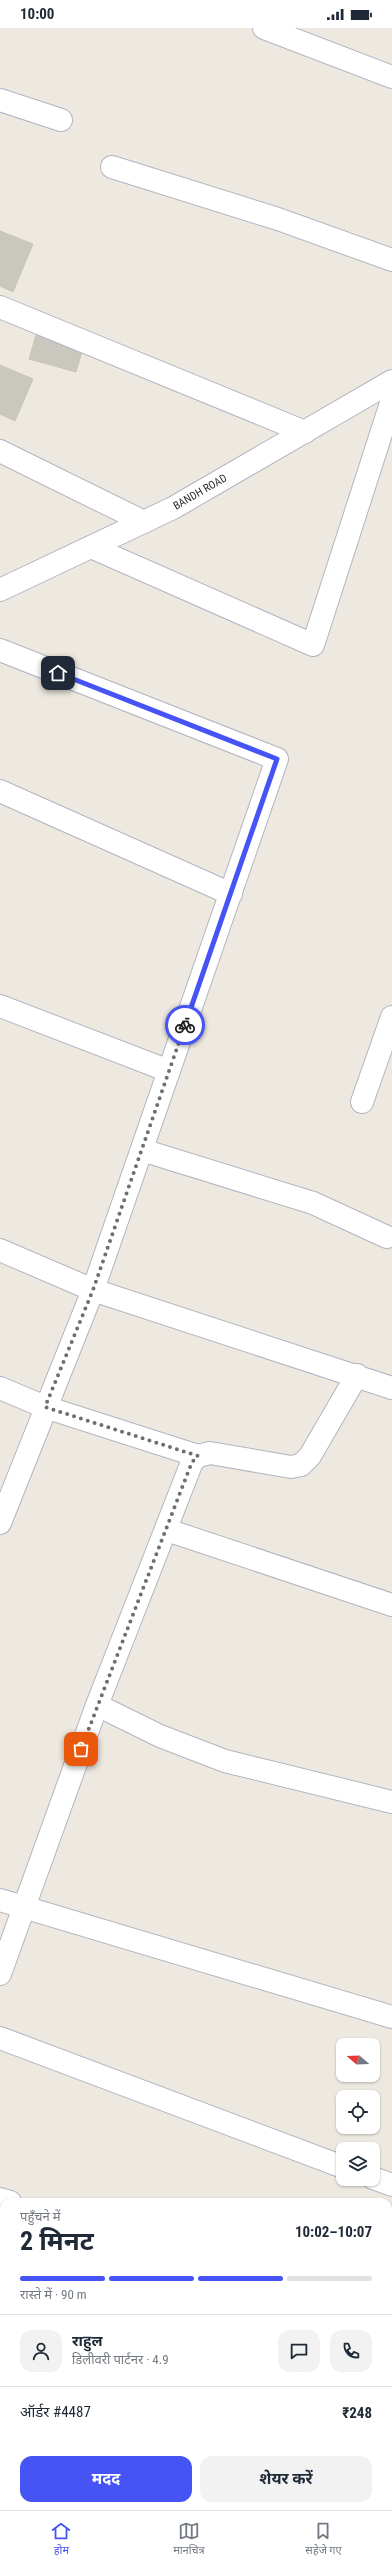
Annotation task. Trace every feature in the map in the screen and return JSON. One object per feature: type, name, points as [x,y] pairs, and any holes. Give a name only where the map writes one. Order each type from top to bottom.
[{"type":"street","points":[[264,28],[392,77]]},
{"type":"street","points":[[0,100],[61,120]]},
{"type":"street","points":[[112,167],[278,219],[392,260]]},
{"type":"street","points":[[0,307],[305,432]]},
{"type":"street","name":"BANDH ROAD","points":[[0,590],[173,508],[392,381]]},
{"type":"street","points":[[90,547],[313,646],[392,400]]},
{"type":"street","points":[[0,451],[144,522]]},
{"type":"street","points":[[0,650],[277,759],[93,1290],[45,1407],[0,1523]]},
{"type":"street","points":[[0,791],[230,894]]},
{"type":"street","points":[[0,1006],[169,1072]]},
{"type":"street","points":[[362,1102],[392,1017]]},
{"type":"street","points":[[142,1150],[313,1203],[387,1237]]},
{"type":"street","points":[[0,1250],[93,1290],[357,1375],[392,1388]]},
{"type":"street","points":[[0,1974],[97,1705],[167,1530],[192,1462],[198,1456],[210,1453],[291,1467],[301,1466],[310,1456],[357,1375]]},
{"type":"street","points":[[0,1388],[45,1407],[198,1456]]},
{"type":"street","points":[[167,1530],[392,1605]]},
{"type":"street","points":[[97,1705],[160,1736],[225,1761],[392,1802]]},
{"type":"street","points":[[0,1900],[392,2017]]},
{"type":"street","points":[[0,2038],[336,2164]]},
{"type":"street","points":[[380,2181],[392,2185]]},
{"type":"building","points":[[0,231],[33,244],[13,292],[0,286]]},
{"type":"building","points":[[36,335],[83,348],[76,372],[29,359]]},
{"type":"building","points":[[0,365],[33,379],[15,421],[0,414]]},
{"type":"way so far","points":[[81,1749],[167,1530],[192,1462],[198,1456],[45,1407],[93,1290],[185,1025]]},
{"type":"route","points":[[58,673],[277,759],[185,1025]]}]
